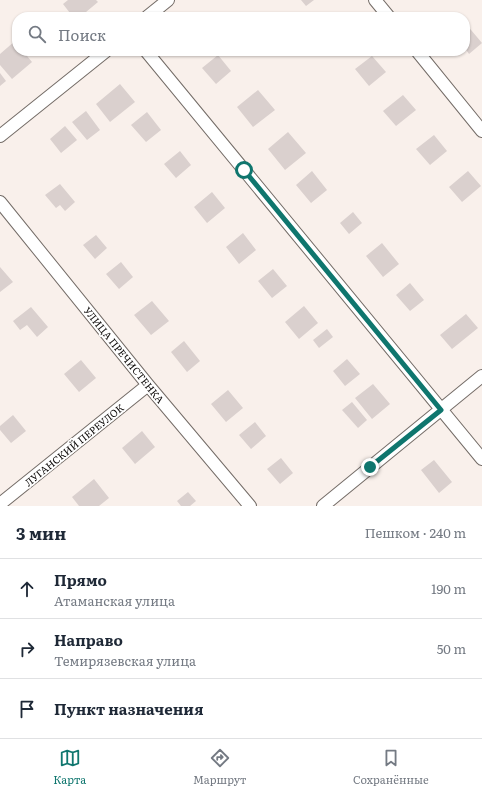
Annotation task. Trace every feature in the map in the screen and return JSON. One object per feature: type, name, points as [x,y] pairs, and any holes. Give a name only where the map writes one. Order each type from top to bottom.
[{"type":"street","points":[[153,12],[168,0]]},
{"type":"street","points":[[375,0],[385,12]]},
{"type":"street","points":[[0,136],[100,56]]},
{"type":"street","points":[[150,56],[482,459]]},
{"type":"street","points":[[421,56],[482,130]]},
{"type":"street","name":"УЛИЦА ПРЕЧИСТЕНКА","points":[[0,202],[148,385],[250,506]]},
{"type":"street","points":[[323,506],[482,376]]},
{"type":"street","name":"ЛУГАНСКИЙ ПЕРЕУЛОК","points":[[1,501],[148,385]]},
{"type":"building","points":[[68,0],[96,0],[98,2],[86,12],[69,12],[63,4]]},
{"type":"building","points":[[301,0],[314,0],[306,6]]},
{"type":"building","points":[[470,29],[482,43],[470,53]]},
{"type":"building","points":[[12,44],[12,56],[27,56],[32,62],[12,79],[0,65],[0,54]]},
{"type":"building","points":[[219,56],[231,71],[216,84],[202,68]]},
{"type":"building","points":[[372,56],[386,72],[369,86],[355,69]]},
{"type":"building","points":[[0,73],[6,81],[0,86]]},
{"type":"building","points":[[120,84],[135,102],[110,122],[96,104]]},
{"type":"building","points":[[258,90],[275,110],[253,127],[237,107]]},
{"type":"building","points":[[403,95],[416,110],[396,126],[383,111]]},
{"type":"building","points":[[86,111],[100,130],[87,140],[72,122]]},
{"type":"building","points":[[147,112],[161,130],[146,142],[131,125]]},
{"type":"building","points":[[65,126],[77,140],[61,153],[50,139]]},
{"type":"building","points":[[288,132],[306,153],[285,170],[268,149]]},
{"type":"building","points":[[434,135],[447,151],[430,165],[416,149]]},
{"type":"building","points":[[180,151],[191,165],[176,178],[164,164]]},
{"type":"building","points":[[312,171],[327,190],[311,203],[296,185]]},
{"type":"building","points":[[468,171],[481,186],[462,202],[449,187]]},
{"type":"building","points":[[60,184],[75,202],[65,211],[60,205],[56,208],[45,195]]},
{"type":"building","points":[[212,192],[225,208],[207,223],[194,207]]},
{"type":"building","points":[[353,212],[362,223],[349,234],[340,223]]},
{"type":"building","points":[[243,233],[256,250],[239,264],[226,247]]},
{"type":"building","points":[[96,235],[107,248],[95,259],[83,245]]},
{"type":"building","points":[[382,243],[399,264],[383,277],[366,256]]},
{"type":"building","points":[[121,262],[133,277],[119,289],[106,274]]},
{"type":"building","points":[[0,267],[13,282],[0,292]]},
{"type":"building","points":[[273,269],[287,286],[272,298],[258,281]]},
{"type":"building","points":[[410,283],[424,300],[410,311],[396,295]]},
{"type":"building","points":[[152,301],[169,321],[151,335],[134,315]]},
{"type":"building","points":[[304,306],[318,323],[299,339],[285,322]]},
{"type":"building","points":[[31,307],[48,327],[37,337],[27,325],[20,330],[13,321]]},
{"type":"building","points":[[466,314],[478,328],[452,349],[440,335]]},
{"type":"building","points":[[327,329],[333,337],[319,348],[313,340]]},
{"type":"building","points":[[184,341],[200,361],[187,372],[171,352]]},
{"type":"building","points":[[347,359],[360,374],[345,386],[333,371]]},
{"type":"building","points":[[81,360],[96,378],[79,392],[64,374]]},
{"type":"building","points":[[373,384],[390,404],[372,419],[355,398]]},
{"type":"building","points":[[228,390],[243,408],[226,422],[211,404]]},
{"type":"building","points":[[352,402],[367,420],[358,428],[342,410]]},
{"type":"building","points":[[13,415],[26,431],[11,443],[0,430],[0,426]]},
{"type":"building","points":[[255,422],[266,436],[251,449],[239,435]]},
{"type":"building","points":[[142,431],[155,447],[135,464],[122,448]]},
{"type":"building","points":[[281,458],[293,473],[280,484],[267,469]]},
{"type":"building","points":[[434,460],[452,482],[439,493],[421,470]]},
{"type":"building","points":[[94,479],[109,498],[99,506],[79,506],[72,497]]},
{"type":"building","points":[[188,492],[196,501],[190,506],[181,506],[177,501]]},
{"type":"route","points":[[244,170],[441,410],[370,467]]}]
